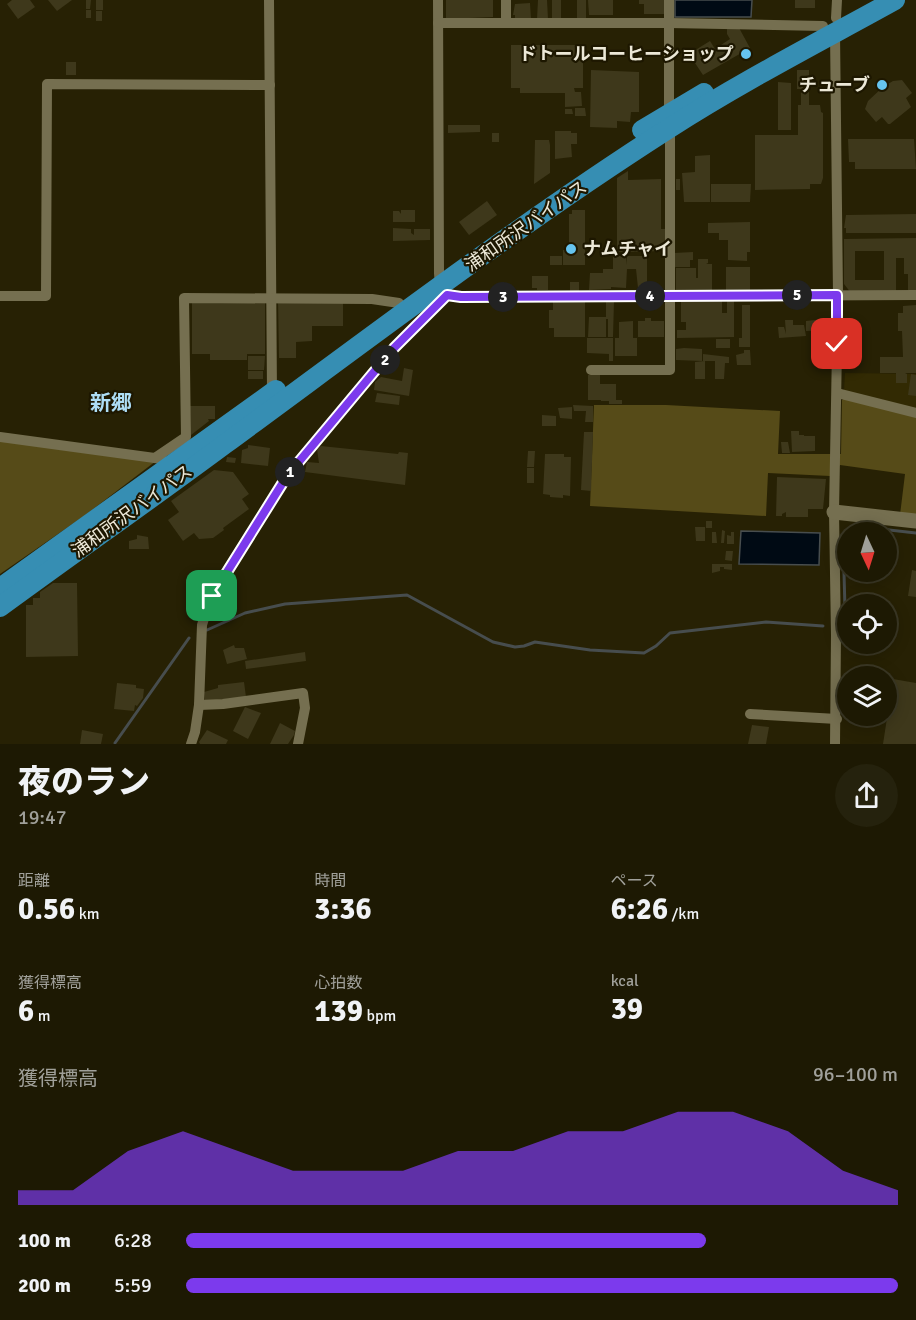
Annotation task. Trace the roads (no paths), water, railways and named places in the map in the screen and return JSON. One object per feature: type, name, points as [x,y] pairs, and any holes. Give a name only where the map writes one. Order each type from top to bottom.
[{"type":"highway","name":"浦和所沢バイパス","points":[[0,607],[669,120],[745,83],[833,19],[869,0]]},
{"type":"highway","name":"浦和所沢バイパス","points":[[833,19],[895,0]]},
{"type":"highway","name":"浦和所沢バイパス","points":[[0,588],[399,303],[442,285]]},
{"type":"street","points":[[269,0],[272,393]]},
{"type":"street","points":[[191,744],[199,705],[202,625],[212,596],[287,476],[394,348],[442,285],[438,0]]},
{"type":"street","points":[[506,0],[506,22]]},
{"type":"street","points":[[591,370],[670,370],[669,0]]},
{"type":"street","points":[[438,23],[833,19],[837,295],[834,512],[837,719],[835,744]]},
{"type":"street","points":[[0,296],[46,296],[47,84],[270,85]]},
{"type":"street","points":[[442,285],[461,297],[916,296]]},
{"type":"street","points":[[155,458],[186,437],[184,297],[372,299],[399,303]]},
{"type":"street","points":[[837,393],[916,413]]},
{"type":"street","points":[[0,437],[177,461]]},
{"type":"street","points":[[834,512],[916,521]]},
{"type":"street","points":[[199,705],[303,693],[305,708],[298,744]]},
{"type":"street","points":[[750,714],[837,719]]},
{"type":"waterway","points":[[845,594],[843,535],[854,526],[916,533]]},
{"type":"waterway","points":[[207,630],[245,613],[285,604],[407,595],[493,642],[515,647],[535,642],[590,650],[644,653],[670,633],[766,622],[823,626]]},
{"type":"waterway","points":[[115,743],[189,638]]},
{"type":"place","name":"ドトールコーヒーショップ","points":[[746,54]]},
{"type":"place","name":"チューブ","points":[[882,85]]},
{"type":"place","name":"ナムチャイ","points":[[571,249]]},
{"type":"district","name":"新郷","points":[[111,403]]}]
